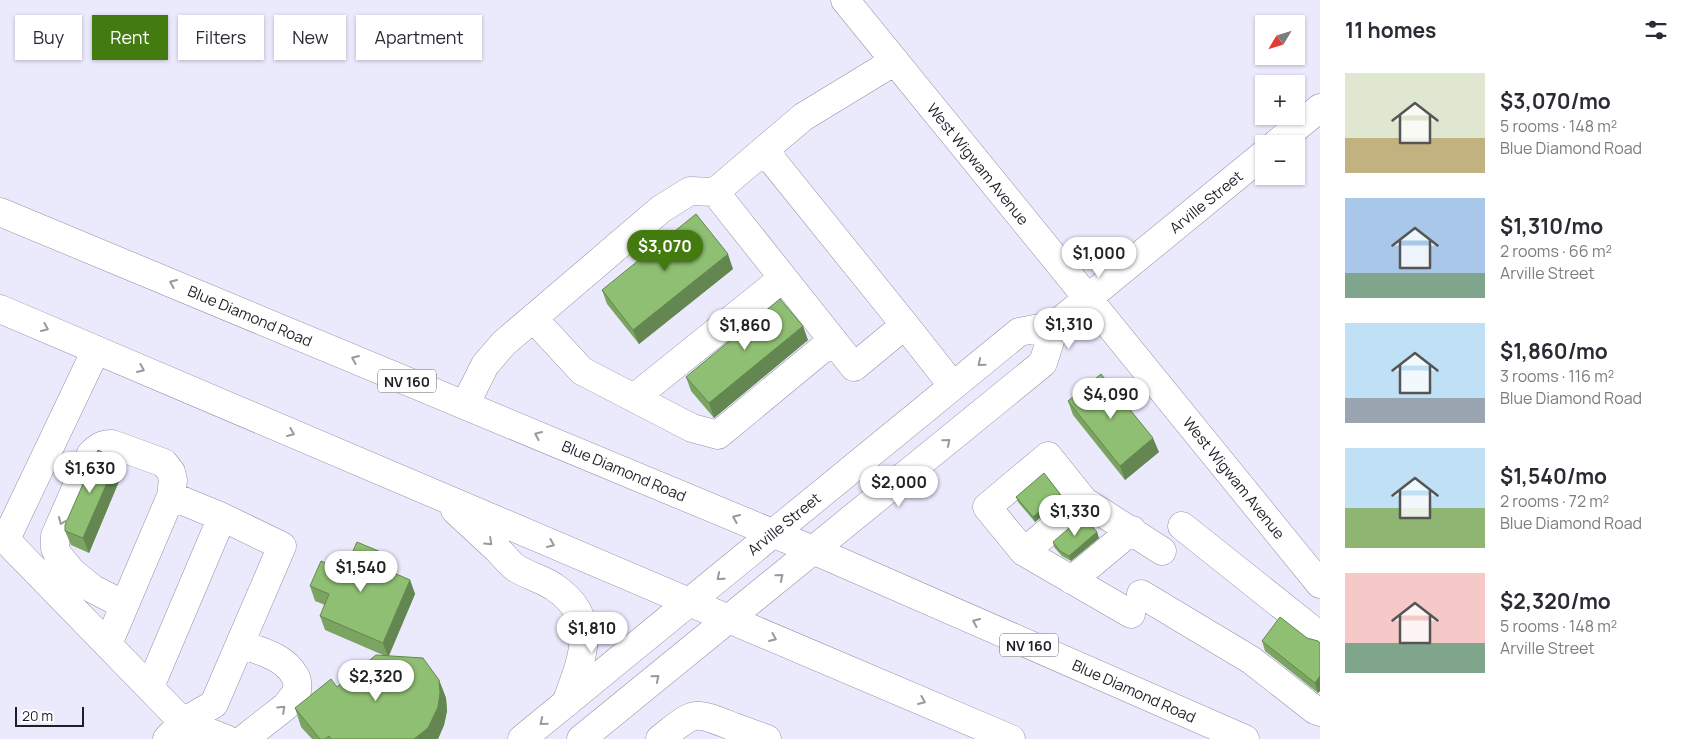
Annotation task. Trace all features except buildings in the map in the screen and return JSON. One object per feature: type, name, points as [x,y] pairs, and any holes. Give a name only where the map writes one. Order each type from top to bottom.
[{"type":"main road","name":"West Wigwam Avenue","points":[[845,0],[1320,584]]},
{"type":"main road","points":[[465,405],[485,365],[504,343],[661,209],[690,191],[715,192],[803,117],[894,61]]},
{"type":"main road","points":[[1287,135],[1320,108]]},
{"type":"main road","points":[[764,150],[953,386]]},
{"type":"main road","name":"Arville Street","points":[[522,739],[1019,332],[1055,325],[1255,161]]},
{"type":"main road","points":[[715,192],[854,367],[905,326]]},
{"type":"main road","name":"Blue Diamond Road","points":[[0,212],[813,550],[1245,739]]},
{"type":"main road","points":[[634,398],[784,278]]},
{"type":"main road","points":[[0,309],[689,602],[994,736]]},
{"type":"main road","points":[[533,318],[582,371],[692,428],[718,435],[833,340]]},
{"type":"main road","points":[[581,739],[1043,363],[1055,325]]},
{"type":"main road","points":[[96,350],[3,536],[143,681],[175,731],[226,739]]},
{"type":"main road","points":[[108,644],[171,496],[173,480],[171,472],[164,463],[112,444],[104,444],[91,454],[55,536],[55,548],[58,555],[72,572],[93,589],[124,605]]},
{"type":"main road","points":[[1162,551],[1084,501],[1048,456],[987,507],[1024,552],[1072,580],[1136,604],[1251,660],[1320,712]]},
{"type":"main road","points":[[171,496],[222,517],[282,546],[214,704],[175,731]]},
{"type":"main road","points":[[441,497],[517,568],[553,586],[572,601],[582,623],[584,649],[580,667],[566,703]]},
{"type":"main road","points":[[1024,552],[1084,501]]},
{"type":"main road","points":[[143,681],[156,675],[222,517]]},
{"type":"main road","points":[[1182,526],[1320,636]]},
{"type":"main road","points":[[1072,580],[1132,530]]},
{"type":"main road","points":[[240,644],[282,660],[296,677],[297,692],[286,706],[244,739]]},
{"type":"main road","points":[[686,739],[695,728],[702,714]]},
{"type":"main road","points":[[660,739],[688,717],[702,714],[738,733],[767,739]]}]
